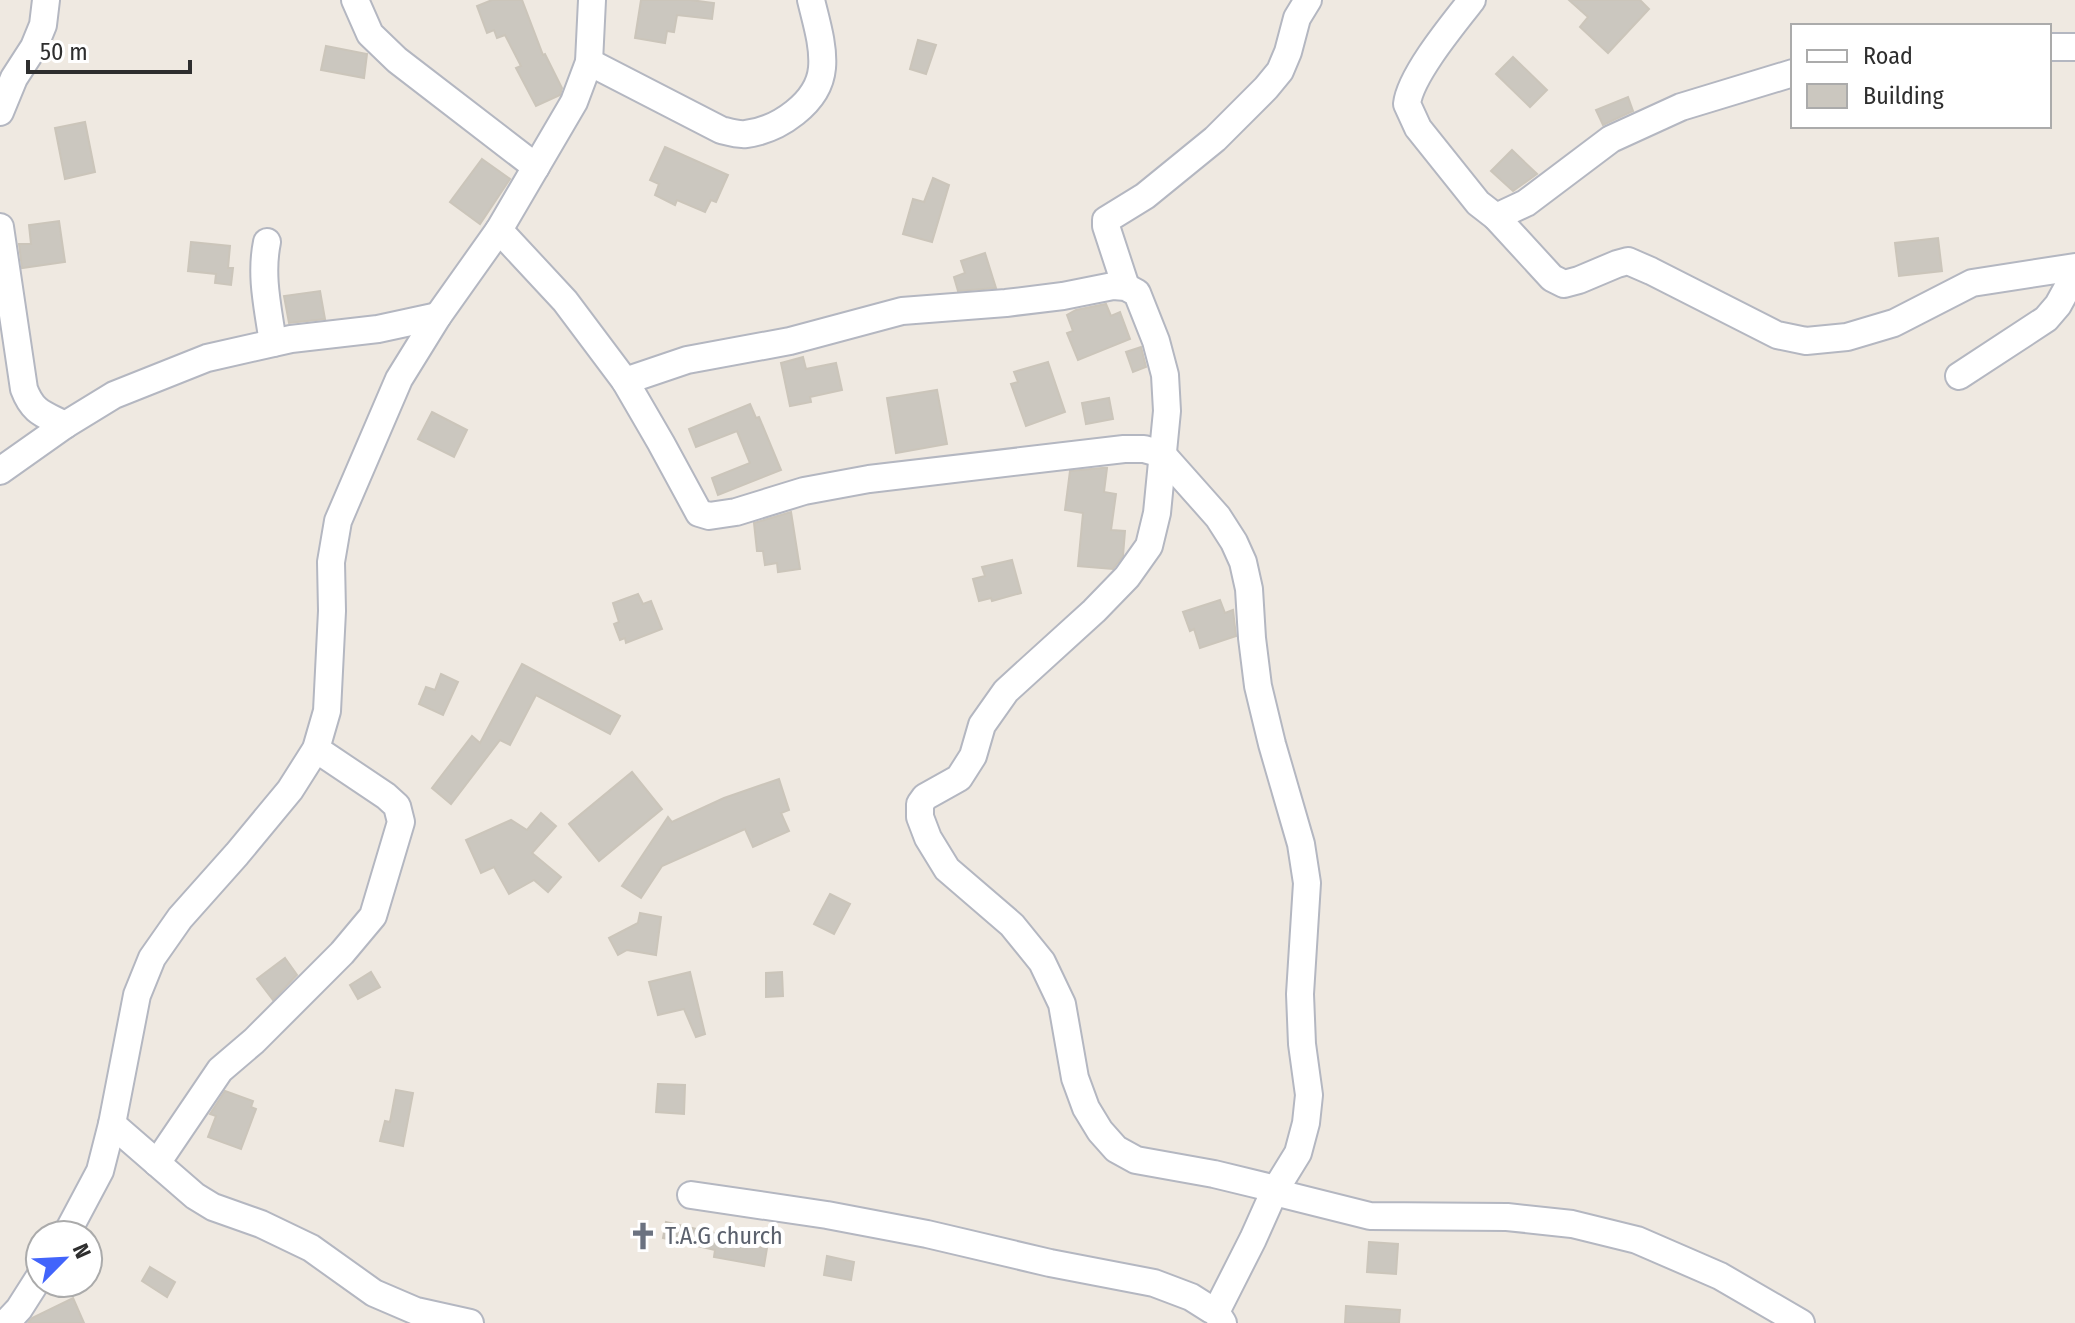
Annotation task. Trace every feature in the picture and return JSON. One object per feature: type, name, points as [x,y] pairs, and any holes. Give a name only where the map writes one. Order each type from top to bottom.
[{"type":"street","points":[[0,112],[14,78],[34,47],[43,25],[46,0]]},
{"type":"street","points":[[355,0],[370,34],[397,60],[536,167]]},
{"type":"street","points":[[74,1219],[100,1171],[137,995],[152,958],[180,918],[290,790],[316,749],[327,711],[331,562],[338,521],[399,379],[438,316],[499,230],[574,102],[589,62],[592,0]]},
{"type":"street","points":[[589,62],[721,130],[744,135],[768,128],[795,113],[815,92],[822,72],[822,54],[811,0]]},
{"type":"street","points":[[1126,287],[1106,220],[1145,196],[1215,139],[1266,88],[1280,71],[1297,18],[1308,0]]},
{"type":"street","points":[[1472,0],[1411,87],[1407,104],[1418,128],[1478,203],[1496,217],[1552,278],[1564,284],[1628,261],[1777,335],[1806,341],[1847,337],[1894,323],[1972,283],[2075,267]]},
{"type":"street","points":[[2051,47],[2075,47]]},
{"type":"street","points":[[1496,217],[1526,203],[1611,139],[1681,107],[1791,73]]},
{"type":"street","points":[[0,227],[24,389],[29,403],[38,411],[65,425]]},
{"type":"street","points":[[499,230],[565,301],[625,381],[699,513],[709,516],[736,512],[804,491],[869,479],[1124,449],[1144,449],[1162,454],[1218,517],[1243,562],[1249,589],[1258,686],[1301,844],[1307,883],[1300,994],[1302,1044],[1309,1095],[1306,1123],[1298,1153],[1275,1191],[1213,1317],[1191,1297],[1154,1283],[927,1234],[827,1215],[691,1195]]},
{"type":"street","points":[[267,242],[263,278],[273,343]]},
{"type":"street","points":[[1959,376],[2046,319],[2058,305],[2075,274]]},
{"type":"street","points":[[625,381],[687,360],[790,341],[902,311],[1063,296],[1113,286],[1126,287],[1137,293],[1156,341],[1165,375],[1167,411],[1157,513],[1149,546],[1127,577],[1094,611],[1006,691],[982,725],[973,756],[959,778],[925,797],[920,804],[920,817],[928,838],[947,869],[1012,925],[1042,962],[1062,1004],[1075,1078],[1086,1108],[1100,1131],[1116,1149],[1136,1160],[1214,1174],[1370,1216],[1507,1217],[1572,1224],[1637,1240],[1720,1276],[1801,1323]]},
{"type":"street","points":[[0,471],[114,395],[207,358],[273,343],[378,329],[438,316]]},
{"type":"street","points":[[157,1163],[220,1070],[254,1041],[342,953],[373,916],[401,822],[397,806],[316,749]]},
{"type":"street","points":[[112,1124],[195,1196],[213,1207],[261,1224],[311,1248],[374,1293],[416,1311],[470,1323]]},
{"type":"street","points":[[6,1323],[25,1299]]},
{"type":"building","points":[[492,0],[522,0],[543,55],[562,88],[560,95],[536,106],[516,68],[521,66],[505,35],[497,38],[494,30],[487,33],[477,6]]},
{"type":"building","points":[[641,0],[714,3],[712,19],[677,15],[674,32],[667,31],[665,43],[635,38]]},
{"type":"building","points":[[1569,0],[1640,0],[1649,9],[1608,53],[1580,27],[1588,17]]},
{"type":"building","points":[[918,40],[936,45],[926,74],[910,69]]},
{"type":"building","points":[[326,46],[367,54],[364,78],[321,70]]},
{"type":"building","points":[[1513,57],[1547,90],[1530,107],[1496,74]]},
{"type":"building","points":[[1628,97],[1633,111],[1603,125],[1596,110]]},
{"type":"building","points":[[85,122],[95,172],[65,179],[55,128]]},
{"type":"building","points":[[665,147],[728,175],[716,202],[711,200],[705,212],[677,200],[675,205],[655,195],[659,184],[650,180]]},
{"type":"building","points":[[1512,150],[1537,174],[1513,191],[1491,171]]},
{"type":"building","points":[[482,159],[510,179],[480,224],[450,202]]},
{"type":"building","points":[[933,178],[949,185],[932,242],[903,234],[913,199],[924,202]]},
{"type":"building","points":[[59,221],[65,262],[22,268],[19,244],[31,244],[29,225]]},
{"type":"building","points":[[1938,238],[1942,271],[1899,276],[1895,243]]},
{"type":"building","points":[[191,242],[230,246],[228,268],[233,268],[231,285],[215,283],[216,274],[188,271]]},
{"type":"building","points":[[985,253],[996,288],[958,291],[954,277],[965,273],[961,261]]},
{"type":"building","points":[[320,291],[325,319],[289,323],[284,296]]},
{"type":"building","points":[[1106,304],[1111,316],[1120,312],[1130,339],[1078,360],[1067,333],[1073,331],[1067,315]]},
{"type":"building","points":[[1141,347],[1146,367],[1133,372],[1126,352]]},
{"type":"building","points":[[803,357],[806,369],[836,363],[842,390],[810,397],[811,402],[790,406],[781,363]]},
{"type":"building","points":[[1048,362],[1065,412],[1026,426],[1011,384],[1018,382],[1014,372]]},
{"type":"building","points":[[937,390],[947,444],[896,453],[887,398]]},
{"type":"building","points":[[1109,398],[1113,419],[1086,424],[1082,403]]},
{"type":"building","points":[[750,404],[756,418],[759,417],[781,470],[718,495],[712,478],[750,463],[737,431],[696,447],[689,429]]},
{"type":"building","points":[[432,412],[467,430],[454,457],[418,439]]},
{"type":"building","points":[[1107,468],[1104,492],[1116,494],[1111,530],[1125,531],[1123,556],[1113,569],[1078,566],[1083,513],[1065,510],[1070,471]]},
{"type":"building","points":[[791,512],[800,569],[778,572],[777,563],[765,565],[763,551],[757,551],[754,523]]},
{"type":"building","points":[[1012,560],[1021,593],[992,601],[991,598],[979,601],[973,579],[985,576],[982,567]]},
{"type":"building","points":[[638,594],[643,604],[651,601],[662,629],[626,643],[625,638],[620,640],[614,624],[619,622],[613,603]]},
{"type":"building","points":[[1220,600],[1225,613],[1233,610],[1236,636],[1200,648],[1194,629],[1190,631],[1183,612]]},
{"type":"building","points":[[522,664],[620,716],[610,734],[536,695],[510,745],[500,740],[451,804],[432,788],[472,736],[480,743]]},
{"type":"building","points":[[441,674],[458,682],[443,715],[419,704],[426,687],[435,690]]},
{"type":"building","points":[[632,772],[662,809],[599,861],[569,824]]},
{"type":"building","points":[[779,779],[789,810],[781,813],[789,831],[753,847],[745,829],[662,866],[641,898],[622,886],[668,817],[672,822],[724,798]]},
{"type":"building","points":[[541,813],[556,826],[532,853],[561,877],[548,892],[534,880],[509,894],[494,867],[481,873],[466,840],[511,820],[527,830]]},
{"type":"building","points":[[830,894],[850,904],[834,934],[814,924]]},
{"type":"building","points":[[640,913],[661,917],[656,955],[627,950],[618,955],[609,938],[638,923]]},
{"type":"building","points":[[285,958],[297,975],[273,1000],[257,979]]},
{"type":"building","points":[[371,972],[380,987],[358,999],[350,985]]},
{"type":"building","points":[[690,972],[705,1034],[696,1037],[684,1009],[658,1015],[649,982]]},
{"type":"building","points":[[782,972],[783,996],[766,997],[766,973]]},
{"type":"building","points":[[658,1084],[685,1085],[684,1114],[656,1112]]},
{"type":"building","points":[[396,1090],[413,1093],[403,1146],[380,1141],[385,1121],[390,1122]]},
{"type":"building","points":[[225,1091],[253,1101],[251,1107],[256,1109],[241,1149],[208,1137],[216,1116],[210,1114]]},
{"type":"building","points":[[666,1222],[727,1236],[726,1240],[767,1248],[764,1266],[714,1257],[715,1250],[663,1238]]},
{"type":"building","points":[[1369,1242],[1398,1244],[1396,1274],[1367,1272]]},
{"type":"building","points":[[827,1256],[854,1262],[851,1280],[824,1275]]},
{"type":"building","points":[[150,1267],[175,1282],[167,1297],[142,1281]]},
{"type":"building","points":[[73,1299],[84,1323],[28,1323],[32,1318]]},
{"type":"building","points":[[1346,1306],[1400,1310],[1399,1323],[1345,1323]]},
{"type":"place","name":"T.A.G church","points":[[643,1236]]}]
